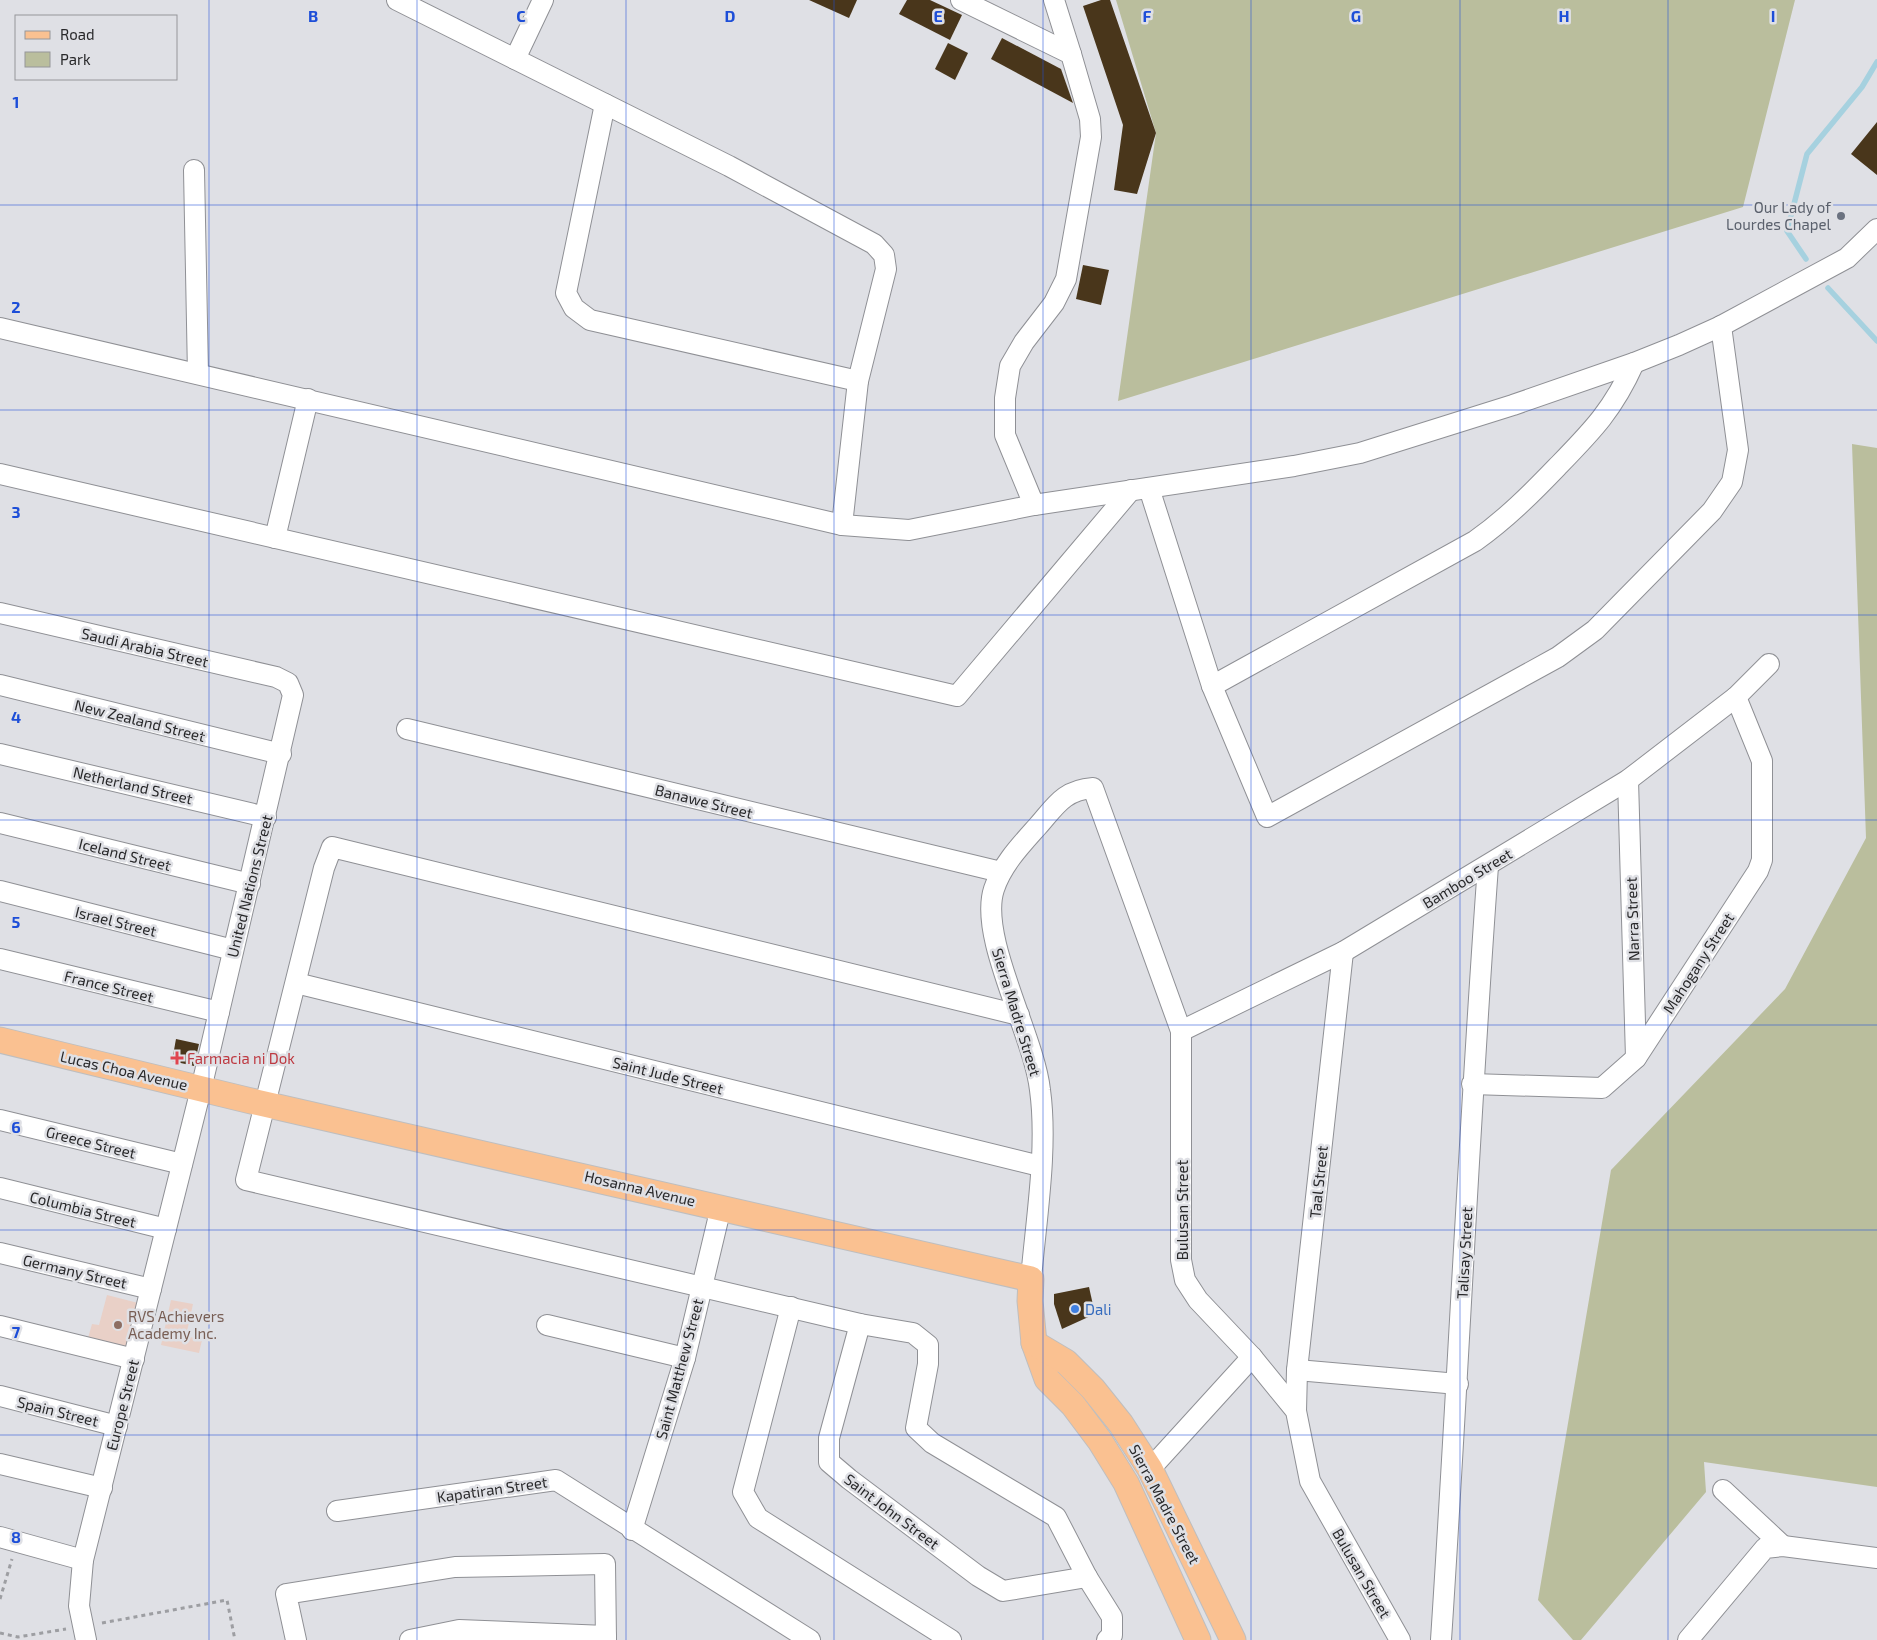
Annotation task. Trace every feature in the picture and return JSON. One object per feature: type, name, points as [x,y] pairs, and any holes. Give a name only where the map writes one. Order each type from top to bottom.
[{"type":"main road","name":"Lucas Choa Avenue","points":[[0,1040],[257,1102]]},
{"type":"main road","name":"Hosanna Avenue","points":[[257,1102],[1031,1279]]},
{"type":"main road","name":"Sierra Madre Street","points":[[1031,1279],[1030,1308],[1034,1343],[1047,1379],[1073,1405],[1100,1441],[1126,1483],[1198,1640]]},
{"type":"main road","name":"Sierra Madre Street","points":[[1034,1343],[1066,1362],[1094,1389],[1121,1424],[1150,1469],[1233,1640]]},
{"type":"main road","points":[[1186,1614],[1215,1601]]},
{"type":"street","points":[[397,0],[729,166],[874,244],[884,254],[886,268],[858,381],[842,525]]},
{"type":"street","points":[[515,59],[543,0]]},
{"type":"street","points":[[961,0],[1071,54]]},
{"type":"street","points":[[1034,505],[1005,435],[1005,398],[1010,366],[1024,342],[1054,304],[1066,279],[1091,137],[1090,119],[1054,0]]},
{"type":"street","points":[[605,104],[566,293],[574,308],[590,320],[858,381]]},
{"type":"street","points":[[194,170],[198,374]]},
{"type":"street","points":[[0,328],[842,525],[909,530],[1034,505],[1294,466],[1360,452],[1513,405],[1634,363],[1721,326],[1847,258],[1876,230]]},
{"type":"street","points":[[1140,489],[1212,686],[1267,817],[1558,657],[1595,630],[1712,511],[1732,482],[1738,450],[1721,326]]},
{"type":"street","points":[[1212,686],[1475,541],[1501,523],[1602,421],[1621,392],[1634,363]]},
{"type":"street","points":[[276,538],[308,399]]},
{"type":"street","points":[[0,474],[957,696],[1140,489]]},
{"type":"street","name":"Saudi Arabia Street","points":[[0,613],[276,677],[288,683]]},
{"type":"street","name":"Bamboo Street","points":[[1181,1032],[1343,952],[1628,780],[1736,697],[1769,664]]},
{"type":"street","name":"United Nations Street","points":[[201,1088],[281,754],[293,695],[288,683]]},
{"type":"street","name":"New Zealand Street","points":[[0,685],[281,754]]},
{"type":"street","name":"Mahogany Street","points":[[1472,1084],[1602,1088],[1636,1058],[1758,871],[1762,860],[1762,761],[1736,697]]},
{"type":"street","name":"Banawe Street","points":[[407,729],[1001,872]]},
{"type":"street","name":"Netherland Street","points":[[0,754],[266,817]]},
{"type":"street","name":"Narra Street","points":[[1628,780],[1636,1058]]},
{"type":"street","name":"Sierra Madre Street","points":[[1031,1279],[1040,1166],[1040,1090],[1033,1051],[994,938],[990,914],[993,891],[1001,872],[1021,845],[1064,797],[1077,789],[1093,788]]},
{"type":"street","name":"Bulusan Street","points":[[1093,788],[1181,1032],[1182,1267],[1185,1280],[1198,1300],[1252,1357],[1296,1412],[1310,1481],[1400,1640]]},
{"type":"street","name":"Iceland Street","points":[[0,823],[250,884]]},
{"type":"street","points":[[1019,1015],[332,847],[324,868],[296,984],[257,1102],[246,1180],[860,1324],[913,1333],[928,1345],[928,1364],[916,1428],[932,1443],[1056,1517],[1087,1577],[1112,1617],[1112,1635],[1107,1640]]},
{"type":"street","name":"Talisay Street","points":[[1441,1640],[1458,1384],[1472,1084],[1488,866]]},
{"type":"street","name":"Israel Street","points":[[0,892],[233,950]]},
{"type":"street","name":"Taal Street","points":[[1296,1412],[1297,1370],[1343,952]]},
{"type":"street","name":"France Street","points":[[0,959],[219,1012]]},
{"type":"street","name":"Saint Jude Street","points":[[296,984],[1040,1166]]},
{"type":"street","name":"Europe Street","points":[[85,1633],[80,1606],[83,1560],[201,1088]]},
{"type":"street","name":"Greece Street","points":[[0,1120],[182,1164]]},
{"type":"street","name":"Columbia Street","points":[[0,1188],[166,1229]]},
{"type":"street","name":"Saint Matthew Street","points":[[632,1530],[685,1358],[721,1207]]},
{"type":"street","name":"Germany Street","points":[[0,1253],[151,1289]]},
{"type":"street","points":[[791,1307],[743,1492],[758,1518],[952,1640]]},
{"type":"street","name":"Saint John Street","points":[[860,1324],[830,1438],[829,1462],[956,1559],[1003,1591],[1087,1577]]},
{"type":"street","points":[[0,1326],[134,1359]]},
{"type":"street","points":[[546,1326],[685,1358]]},
{"type":"street","points":[[1150,1469],[1252,1357]]},
{"type":"street","points":[[1297,1370],[1458,1384]]},
{"type":"street","name":"Spain Street","points":[[0,1396],[117,1426]]},
{"type":"street","points":[[0,1464],[102,1488]]},
{"type":"street","name":"Kapatiran Street","points":[[337,1511],[556,1480],[632,1530],[810,1640]]},
{"type":"street","points":[[1722,1490],[1783,1546]]},
{"type":"street","points":[[8,1539],[83,1560]]},
{"type":"street","points":[[1688,1640],[1765,1548],[1783,1546],[1877,1558]]},
{"type":"street","points":[[296,1640],[286,1594],[454,1567],[605,1564],[606,1638],[459,1630],[410,1640]]},
{"type":"path","points":[[0,1599],[8,1539]]},
{"type":"path","points":[[0,1633],[18,1637],[85,1633],[228,1600],[235,1640]]},
{"type":"shaded area","name":"RVS Achievers Academy Inc.","points":[[107,1295],[142,1304],[128,1356],[86,1345],[92,1324],[99,1325]]},
{"type":"shaded area","points":[[171,1300],[193,1304],[186,1336],[202,1340],[199,1353],[161,1345]]},
{"type":"green space","points":[[1116,0],[1795,0],[1743,207],[1118,401],[1156,133]]},
{"type":"green space","points":[[1852,444],[1877,448],[1877,1487],[1704,1462],[1706,1492],[1581,1640],[1573,1640],[1538,1600],[1611,1170],[1785,989],[1866,838]]},
{"type":"building","points":[[809,0],[857,0],[849,18]]},
{"type":"building","points":[[907,0],[930,0],[962,15],[950,40],[899,14]]},
{"type":"building","points":[[1101,0],[1110,0],[1156,133],[1137,194],[1114,190],[1123,125],[1083,6]]},
{"type":"building","points":[[1002,38],[1061,69],[1073,103],[991,59]]},
{"type":"building","points":[[948,43],[968,53],[955,80],[935,69]]},
{"type":"building","points":[[1877,122],[1877,175],[1851,154]]},
{"type":"building","points":[[1083,265],[1109,270],[1101,305],[1076,299]]},
{"type":"building","points":[[176,1039],[199,1044],[194,1066],[172,1061]]},
{"type":"building","name":"Dali","points":[[1089,1287],[1095,1314],[1062,1329],[1054,1304],[1054,1294]]},
{"type":"waterway","points":[[1806,259],[1787,231],[1807,154],[1862,87],[1877,62]]},
{"type":"waterway","points":[[1828,288],[1877,341]]},
{"type":"place","name":"Our Lady of Lourdes Chapel","points":[[1841,216]]},
{"type":"place","name":"Farmacia ni Dok","points":[[177,1058]]},
{"type":"place","name":"Dali","points":[[1075,1309]]},
{"type":"place","name":"RVS Achievers Academy Inc.","points":[[118,1325]]}]
